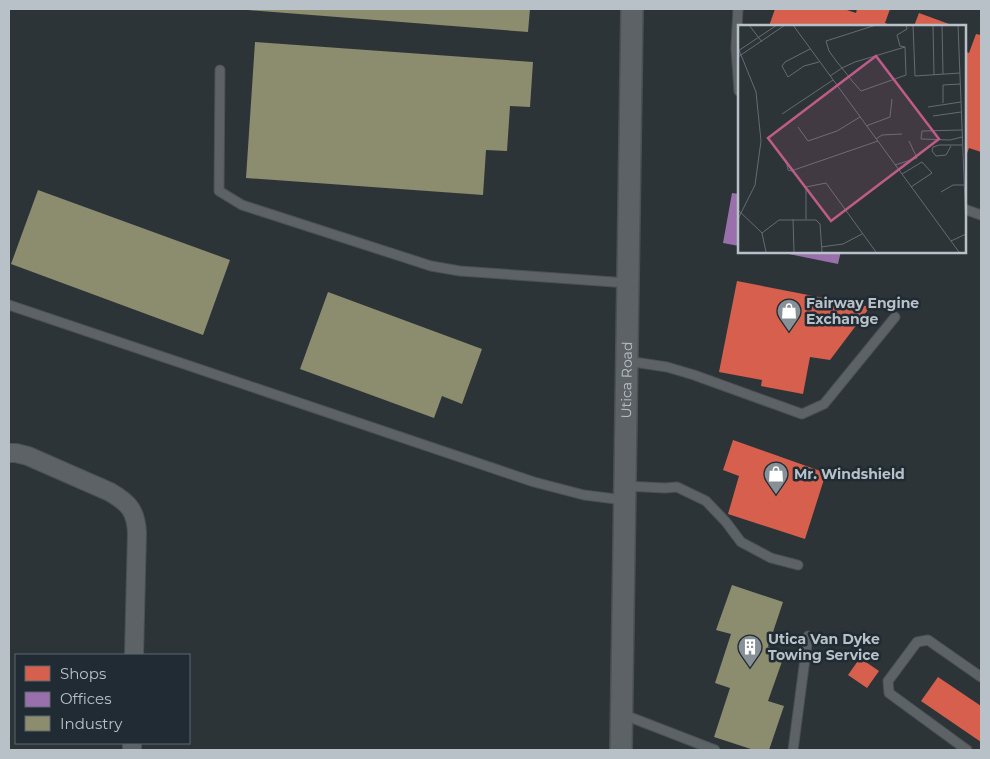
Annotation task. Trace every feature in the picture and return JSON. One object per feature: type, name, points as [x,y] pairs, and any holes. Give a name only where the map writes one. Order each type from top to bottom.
[{"type":"street","name":"Utica Road","points":[[621,750],[632,9]]},
{"type":"street","points":[[9,453],[28,456],[110,492],[130,507],[136,518],[138,532],[134,654]]},
{"type":"lane","points":[[738,9],[736,48],[738,77]]},
{"type":"lane","points":[[220,70],[219,191],[242,205],[431,266],[460,271],[628,283]]},
{"type":"lane","points":[[965,209],[981,214]]},
{"type":"lane","points":[[9,305],[534,482],[584,494],[625,493],[678,487],[706,501],[742,542],[770,558],[798,565]]},
{"type":"lane","points":[[626,361],[667,367],[694,375],[802,414],[824,404],[895,317]]},
{"type":"lane","points":[[793,750],[808,636]]},
{"type":"lane","points":[[967,750],[889,693],[888,681],[917,642],[928,640],[981,677]]},
{"type":"lane","points":[[622,714],[715,750]]},
{"type":"building: Shops","points":[[775,9],[844,9],[856,13],[857,9],[890,9],[885,23],[890,25],[769,25]]},
{"type":"building: Shops","points":[[919,13],[949,24],[948,25],[914,25]]},
{"type":"building: Shops","points":[[976,34],[981,35],[981,152],[969,148],[965,158],[965,51],[969,53]]},
{"type":"building: Shops","name":"Fairway Engine Exchange","points":[[737,281],[870,307],[830,360],[810,357],[803,394],[761,386],[762,380],[719,372]]},
{"type":"building: Shops","name":"Mr. Windshield","points":[[733,440],[826,473],[805,539],[728,514],[739,476],[723,470]]},
{"type":"building: Shops","points":[[860,658],[879,671],[867,688],[848,675]]},
{"type":"building: Shops","points":[[938,677],[981,706],[981,742],[921,701]]},
{"type":"building: Offices","points":[[732,193],[738,194],[738,246],[723,243]]},
{"type":"building: Offices","points":[[779,252],[841,252],[838,264]]},
{"type":"building: Industry","points":[[248,9],[530,9],[528,32]]},
{"type":"building: Industry","points":[[255,42],[533,62],[530,107],[510,106],[507,151],[486,150],[483,195],[246,178]]},
{"type":"building: Industry","points":[[38,190],[230,260],[203,335],[11,264]]},
{"type":"building: Industry","points":[[328,292],[482,349],[462,404],[442,396],[434,418],[300,369]]},
{"type":"building: Industry","name":"Utica Van Dyke Towing Service","points":[[732,585],[783,602],[768,647],[785,653],[768,701],[784,706],[769,750],[754,750],[714,737],[730,688],[715,683],[731,634],[716,630]]},
{"type":"place","name":"Fairway Engine Exchange","points":[[789,332]]},
{"type":"place","name":"Mr. Windshield","points":[[776,495]]},
{"type":"place","name":"Utica Van Dyke Towing Service","points":[[750,668]]}]
